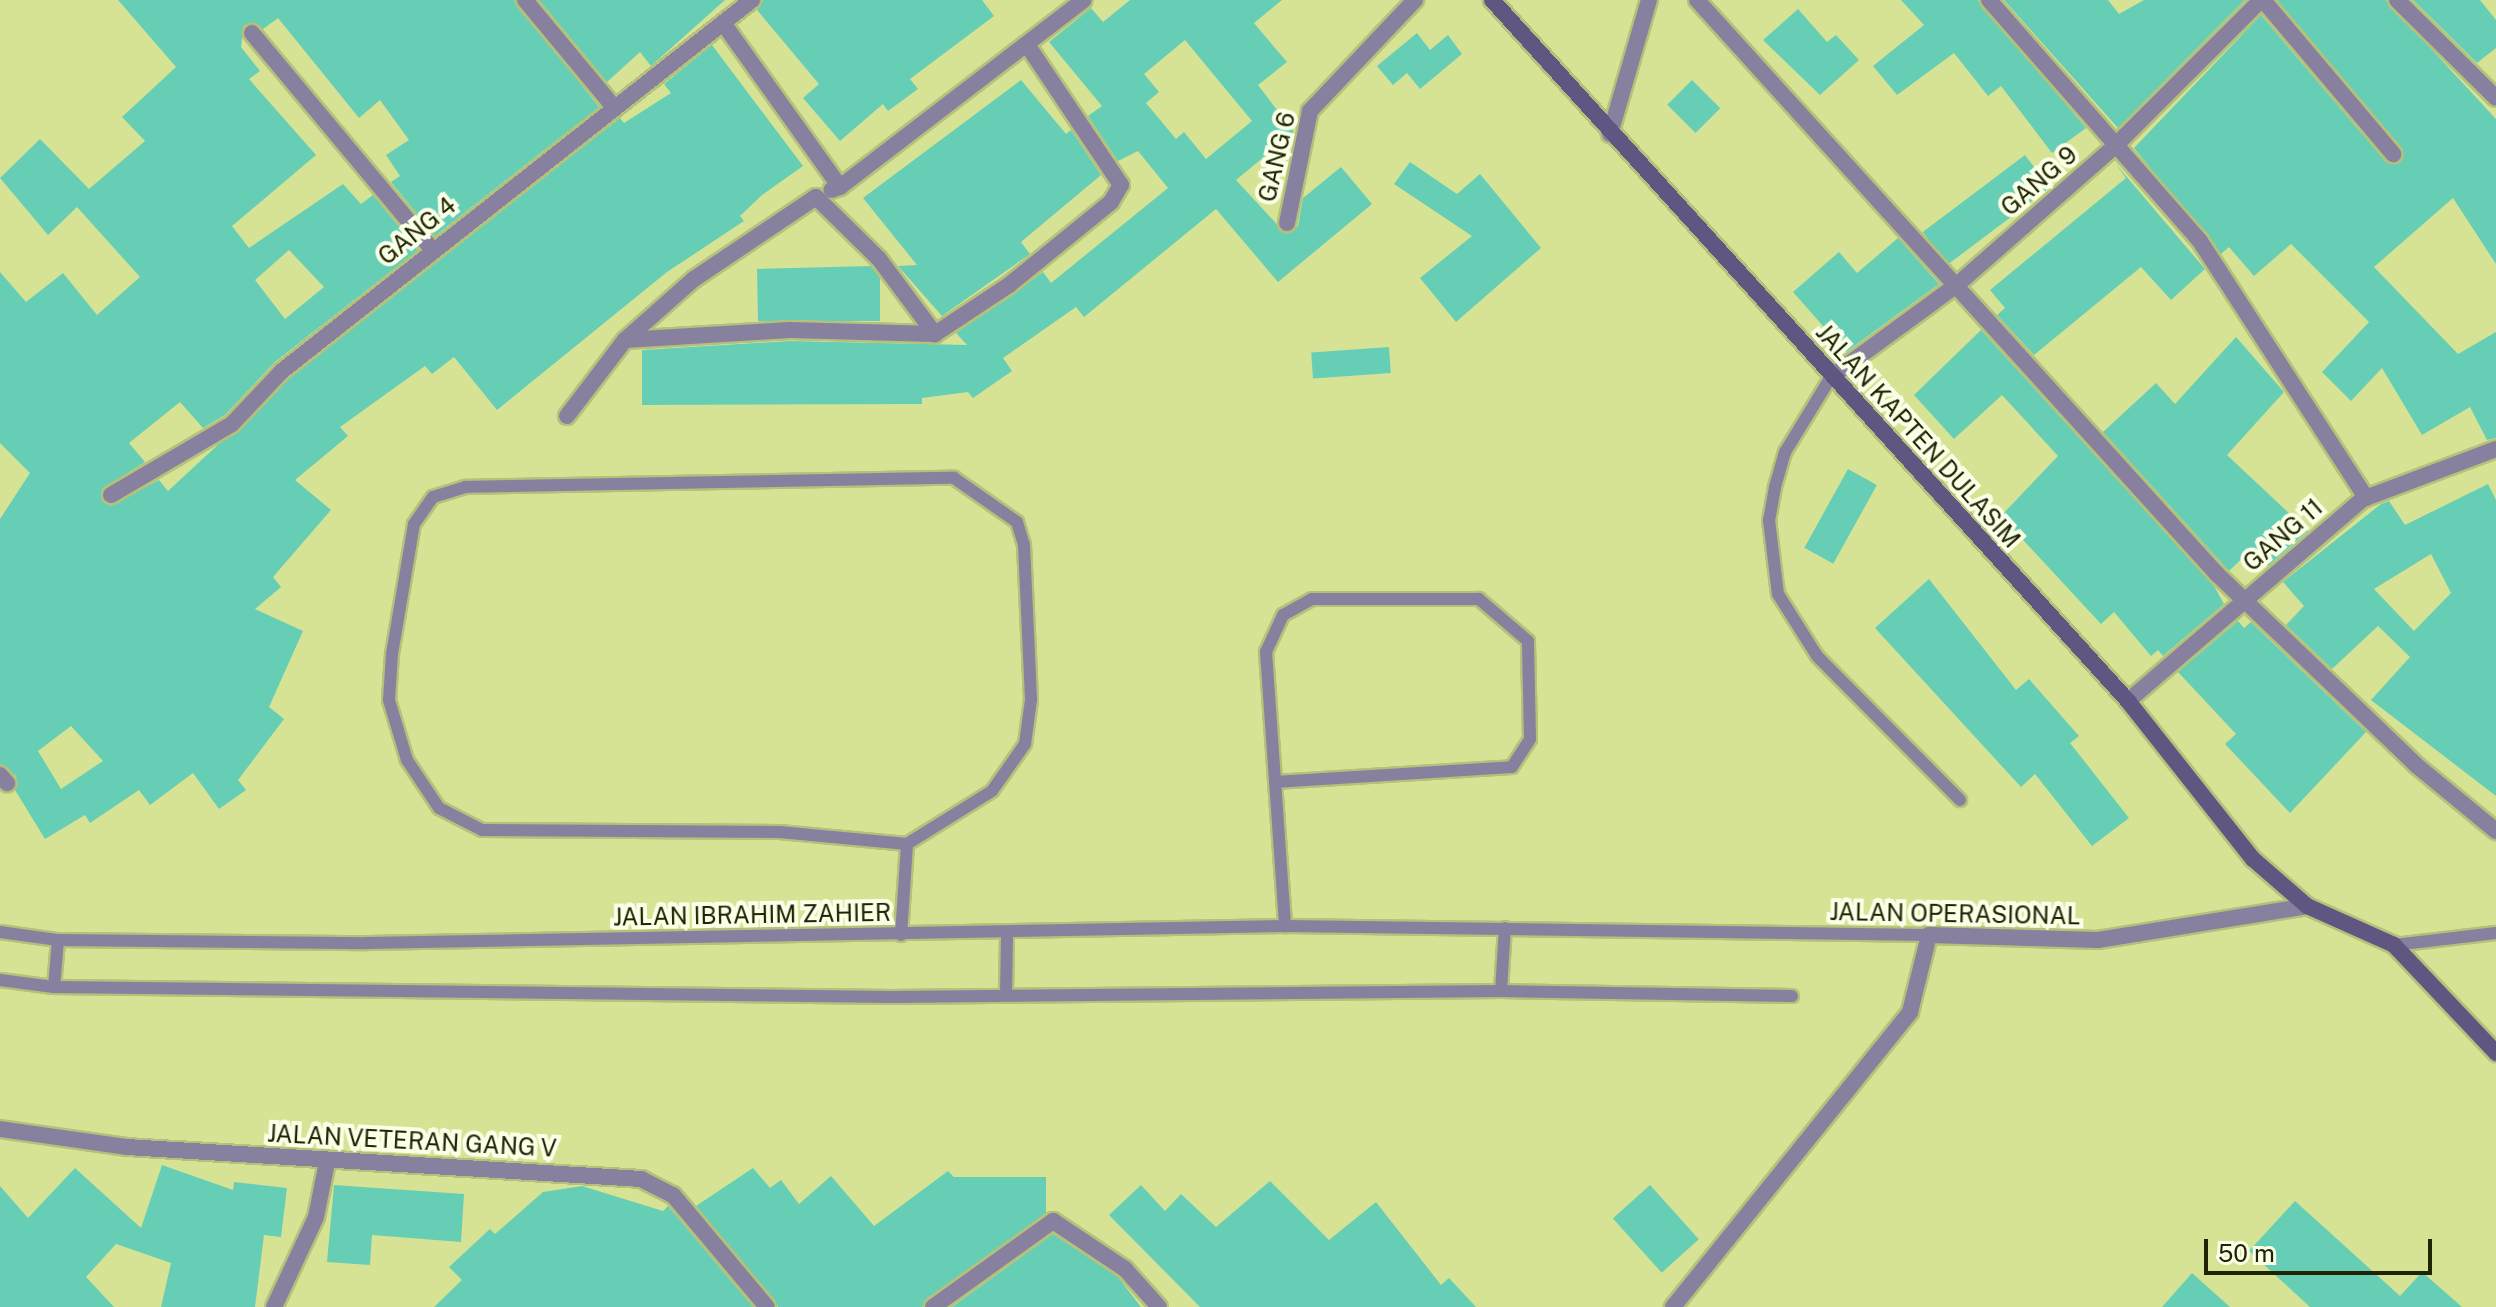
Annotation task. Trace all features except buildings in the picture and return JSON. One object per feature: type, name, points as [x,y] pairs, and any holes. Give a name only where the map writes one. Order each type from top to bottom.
[{"type":"main road","name":"JALAN KAPTEN DULASIM","points":[[1492,0],[1610,134],[2128,701],[2253,859],[2307,906]]},
{"type":"main road","points":[[2307,906],[2394,945],[2496,1053]]},
{"type":"street","points":[[525,0],[613,106]]},
{"type":"street","name":"GANG 4","points":[[111,495],[232,424],[282,371],[613,106],[752,0]]},
{"type":"street","points":[[567,416],[625,340],[694,279],[816,197],[840,187],[1028,46],[1084,0]]},
{"type":"street","name":"GANG 6","points":[[1287,223],[1310,111],[1415,0]]},
{"type":"street","points":[[1610,134],[1649,0]]},
{"type":"street","points":[[1697,0],[2245,599],[2416,765],[2496,831]]},
{"type":"street","points":[[1989,0],[2240,297],[2366,498]]},
{"type":"street","points":[[2262,0],[2393,154]]},
{"type":"street","name":"GANG 9","points":[[1831,377],[1958,284],[2115,146],[2262,0]]},
{"type":"street","points":[[2397,0],[2496,98]]},
{"type":"street","points":[[723,23],[840,187]]},
{"type":"street","points":[[252,33],[432,249]]},
{"type":"street","points":[[625,340],[790,330],[935,334],[1009,285],[1119,192],[1091,134],[1028,46]]},
{"type":"street","points":[[816,197],[879,259],[935,334]]},
{"type":"street","name":"GANG 11","points":[[2128,701],[2366,498],[2496,449]]},
{"type":"street","name":"JALAN OPERASIONAL","points":[[1929,935],[2098,940],[2307,906]]},
{"type":"street","points":[[1673,1307],[1910,1012],[1929,935]]},
{"type":"street","name":"JALAN VETERAN GANG V","points":[[0,1129],[327,1162],[641,1179],[673,1195],[767,1307]]},
{"type":"street","points":[[274,1307],[316,1217],[327,1162]]},
{"type":"street","points":[[933,1307],[1053,1221],[1125,1269],[1159,1307]]},
{"type":"lane","points":[[1831,377],[1785,452],[1775,487],[1769,520],[1778,594],[1817,656],[1960,800]]},
{"type":"lane","points":[[954,478],[987,495],[1017,522],[1024,545],[1031,700],[1025,744],[992,791],[907,844],[780,832],[482,830],[439,808],[407,760],[389,700],[414,524],[433,497],[465,487],[954,478]]},
{"type":"lane","points":[[1275,782],[1512,767],[1530,739],[1528,641],[1479,599],[1297,604],[1269,636],[1266,652],[1275,782],[1285,926]]},
{"type":"lane","points":[[901,935],[907,844]]},
{"type":"lane","name":"JALAN IBRAHIM ZAHIER","points":[[0,932],[58,940],[1007,936],[1285,926],[1505,928]]},
{"type":"lane","points":[[1501,991],[1505,928]]},
{"type":"lane","name":"JALAN OPERASIONAL","points":[[1505,928],[1929,935]]},
{"type":"lane","points":[[2394,945],[2496,933]]},
{"type":"lane","points":[[1006,994],[1007,936]]},
{"type":"lane","points":[[54,987],[58,940]]},
{"type":"lane","points":[[0,980],[54,987],[1006,994],[1501,991],[1792,996]]}]
